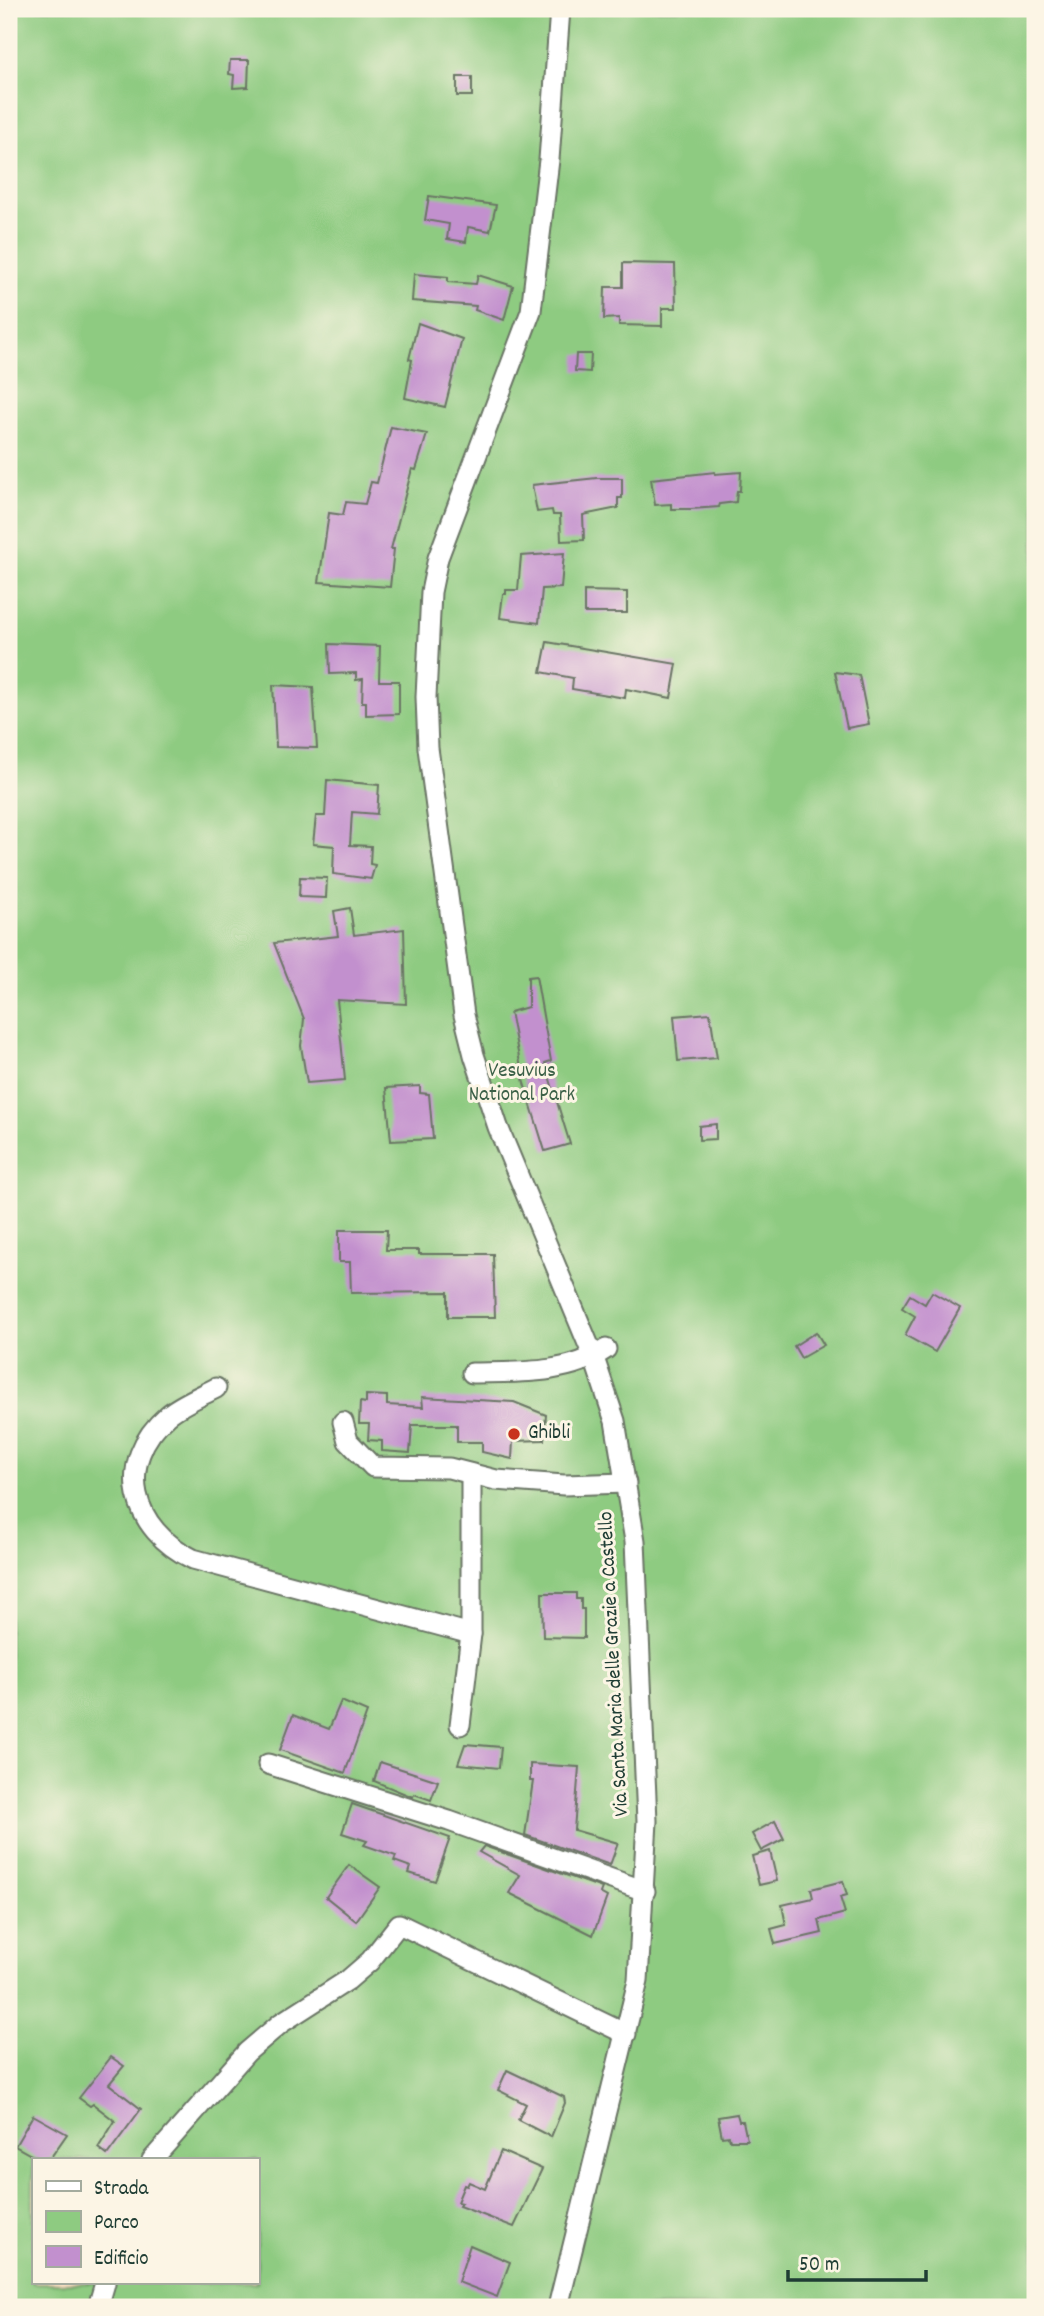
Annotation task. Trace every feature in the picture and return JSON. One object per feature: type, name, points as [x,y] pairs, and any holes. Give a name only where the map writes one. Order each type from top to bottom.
[{"type":"street","name":"Via Santa Maria delle Grazie a Castello","points":[[558,2307],[638,1981],[647,1821],[635,1541],[615,1421],[600,1353],[536,1223],[474,1055],[455,962],[436,820],[426,697],[431,592],[438,558],[531,312],[550,160],[560,9]]},
{"type":"street","points":[[472,1373],[531,1372],[600,1353]]},
{"type":"street","points":[[216,1388],[168,1415],[148,1441],[135,1467],[140,1511],[173,1550],[192,1559],[471,1634]]},
{"type":"street","points":[[343,1422],[348,1441],[373,1466],[449,1468],[496,1480],[564,1485],[626,1483]]},
{"type":"street","points":[[460,1725],[471,1634],[471,1474]]},
{"type":"street","points":[[268,1764],[449,1821],[645,1891]]},
{"type":"street","points":[[154,2158],[247,2052],[281,2023],[348,1980],[370,1961],[399,1924],[626,2034]]},
{"type":"street","points":[[98,2307],[105,2284]]},
{"type":"green space","name":"Vesuvius National Park","points":[[9,9],[1035,9],[1035,2307],[9,2307]]},
{"type":"building","points":[[230,60],[249,60],[248,87],[233,88],[234,75],[229,74]]},
{"type":"building","points":[[457,77],[472,77],[472,96],[457,96]]},
{"type":"building","points":[[429,196],[496,205],[490,231],[468,227],[466,242],[447,239],[449,224],[425,220]]},
{"type":"building","points":[[623,263],[675,264],[676,308],[662,308],[662,326],[619,325],[619,318],[604,319],[605,287],[623,287]]},
{"type":"building","points":[[414,274],[448,277],[448,282],[476,284],[478,275],[513,286],[504,320],[475,310],[476,306],[412,301]]},
{"type":"building","points":[[418,323],[462,339],[445,407],[405,398],[412,360],[409,359]]},
{"type":"building","points":[[576,354],[591,354],[590,372],[575,371]]},
{"type":"building","points":[[391,427],[427,434],[416,470],[412,469],[391,549],[394,549],[390,587],[319,582],[329,513],[343,515],[346,502],[365,504],[371,482],[377,483]]},
{"type":"building","points":[[741,472],[740,491],[737,491],[736,502],[720,504],[719,507],[691,509],[671,509],[671,504],[655,505],[651,479]]},
{"type":"building","points":[[622,478],[622,498],[618,498],[618,508],[583,515],[584,540],[561,541],[560,515],[553,515],[552,510],[537,512],[532,485]]},
{"type":"building","points":[[564,553],[561,588],[542,589],[539,623],[500,618],[503,594],[506,594],[506,590],[518,590],[521,556]]},
{"type":"building","points":[[584,591],[627,592],[627,613],[584,613]]},
{"type":"building","points":[[547,642],[677,664],[671,698],[626,689],[625,698],[572,689],[573,678],[541,672]]},
{"type":"building","points":[[329,644],[380,646],[379,681],[399,681],[399,714],[366,715],[366,702],[362,702],[363,679],[356,680],[356,673],[330,674]]},
{"type":"building","points":[[835,672],[859,675],[869,724],[847,728]]},
{"type":"building","points":[[273,685],[313,687],[317,748],[276,747]]},
{"type":"building","points":[[327,780],[379,785],[377,814],[352,812],[350,845],[371,846],[370,864],[375,865],[371,879],[333,874],[334,846],[313,844],[316,816],[325,816]]},
{"type":"building","points":[[300,877],[327,878],[326,898],[299,897]]},
{"type":"building","points":[[350,908],[354,935],[404,929],[406,1004],[337,1000],[345,1080],[307,1083],[301,1046],[304,1019],[274,943],[338,936],[334,911]]},
{"type":"building","points":[[536,976],[551,1061],[545,1063],[570,1144],[545,1151],[524,1083],[510,1012],[528,1007],[528,977]]},
{"type":"building","points":[[710,1013],[717,1058],[678,1061],[674,1016]]},
{"type":"building","points":[[420,1086],[420,1093],[429,1094],[433,1139],[391,1141],[386,1088]]},
{"type":"building","points":[[716,1124],[716,1139],[699,1140],[699,1126]]},
{"type":"building","points":[[339,1230],[387,1230],[386,1250],[419,1250],[419,1254],[493,1254],[495,1317],[448,1317],[448,1292],[351,1293],[350,1262],[339,1262]]},
{"type":"building","points":[[932,1292],[960,1308],[935,1352],[905,1335],[915,1316],[902,1308],[910,1295],[925,1304]]},
{"type":"building","points":[[816,1332],[824,1345],[801,1358],[794,1346]]},
{"type":"building","points":[[366,1395],[387,1396],[387,1405],[423,1407],[422,1397],[514,1402],[546,1415],[544,1440],[513,1441],[512,1459],[482,1452],[482,1442],[457,1442],[457,1425],[412,1425],[410,1453],[382,1451],[382,1441],[368,1440],[369,1424],[359,1424],[360,1402],[366,1403]]},
{"type":"building","points":[[542,1593],[576,1593],[576,1599],[581,1599],[581,1609],[584,1609],[584,1638],[543,1637]]},
{"type":"building","points":[[341,1701],[367,1712],[345,1773],[280,1750],[293,1715],[329,1729]]},
{"type":"building","points":[[465,1744],[501,1747],[499,1768],[458,1764]]},
{"type":"building","points":[[380,1762],[438,1781],[431,1800],[414,1794],[413,1797],[374,1781]]},
{"type":"building","points":[[530,1764],[579,1767],[574,1830],[618,1843],[610,1865],[525,1835],[533,1781],[530,1781]]},
{"type":"building","points":[[352,1804],[450,1838],[435,1881],[409,1873],[411,1867],[394,1861],[396,1856],[364,1845],[367,1841],[342,1833]]},
{"type":"building","points":[[775,1821],[784,1839],[761,1851],[752,1834]]},
{"type":"building","points":[[484,1846],[602,1888],[600,1893],[607,1897],[593,1935],[509,1893],[520,1875],[479,1852]]},
{"type":"building","points":[[770,1851],[777,1881],[759,1885],[752,1856]]},
{"type":"building","points":[[349,1865],[380,1887],[356,1921],[326,1897]]},
{"type":"building","points":[[843,1881],[847,1895],[840,1897],[845,1913],[819,1920],[822,1933],[775,1944],[771,1929],[786,1925],[782,1905],[813,1898],[811,1889]]},
{"type":"building","points":[[111,2057],[124,2066],[109,2084],[141,2109],[107,2155],[98,2148],[115,2121],[93,2104],[90,2106],[79,2098]]},
{"type":"building","points":[[507,2070],[564,2097],[565,2103],[551,2137],[518,2120],[526,2104],[498,2090]]},
{"type":"building","points":[[737,2114],[739,2121],[743,2121],[747,2140],[722,2137],[718,2117]]},
{"type":"building","points":[[33,2115],[67,2134],[50,2158],[36,2158],[15,2146]]},
{"type":"building","points":[[501,2151],[542,2169],[514,2227],[459,2206],[461,2203],[457,2202],[464,2185],[467,2186],[469,2182],[485,2189]]},
{"type":"building","points":[[470,2245],[510,2262],[497,2297],[458,2282]]},
{"type":"place","name":"Ghibli","points":[[514,1434]]}]
